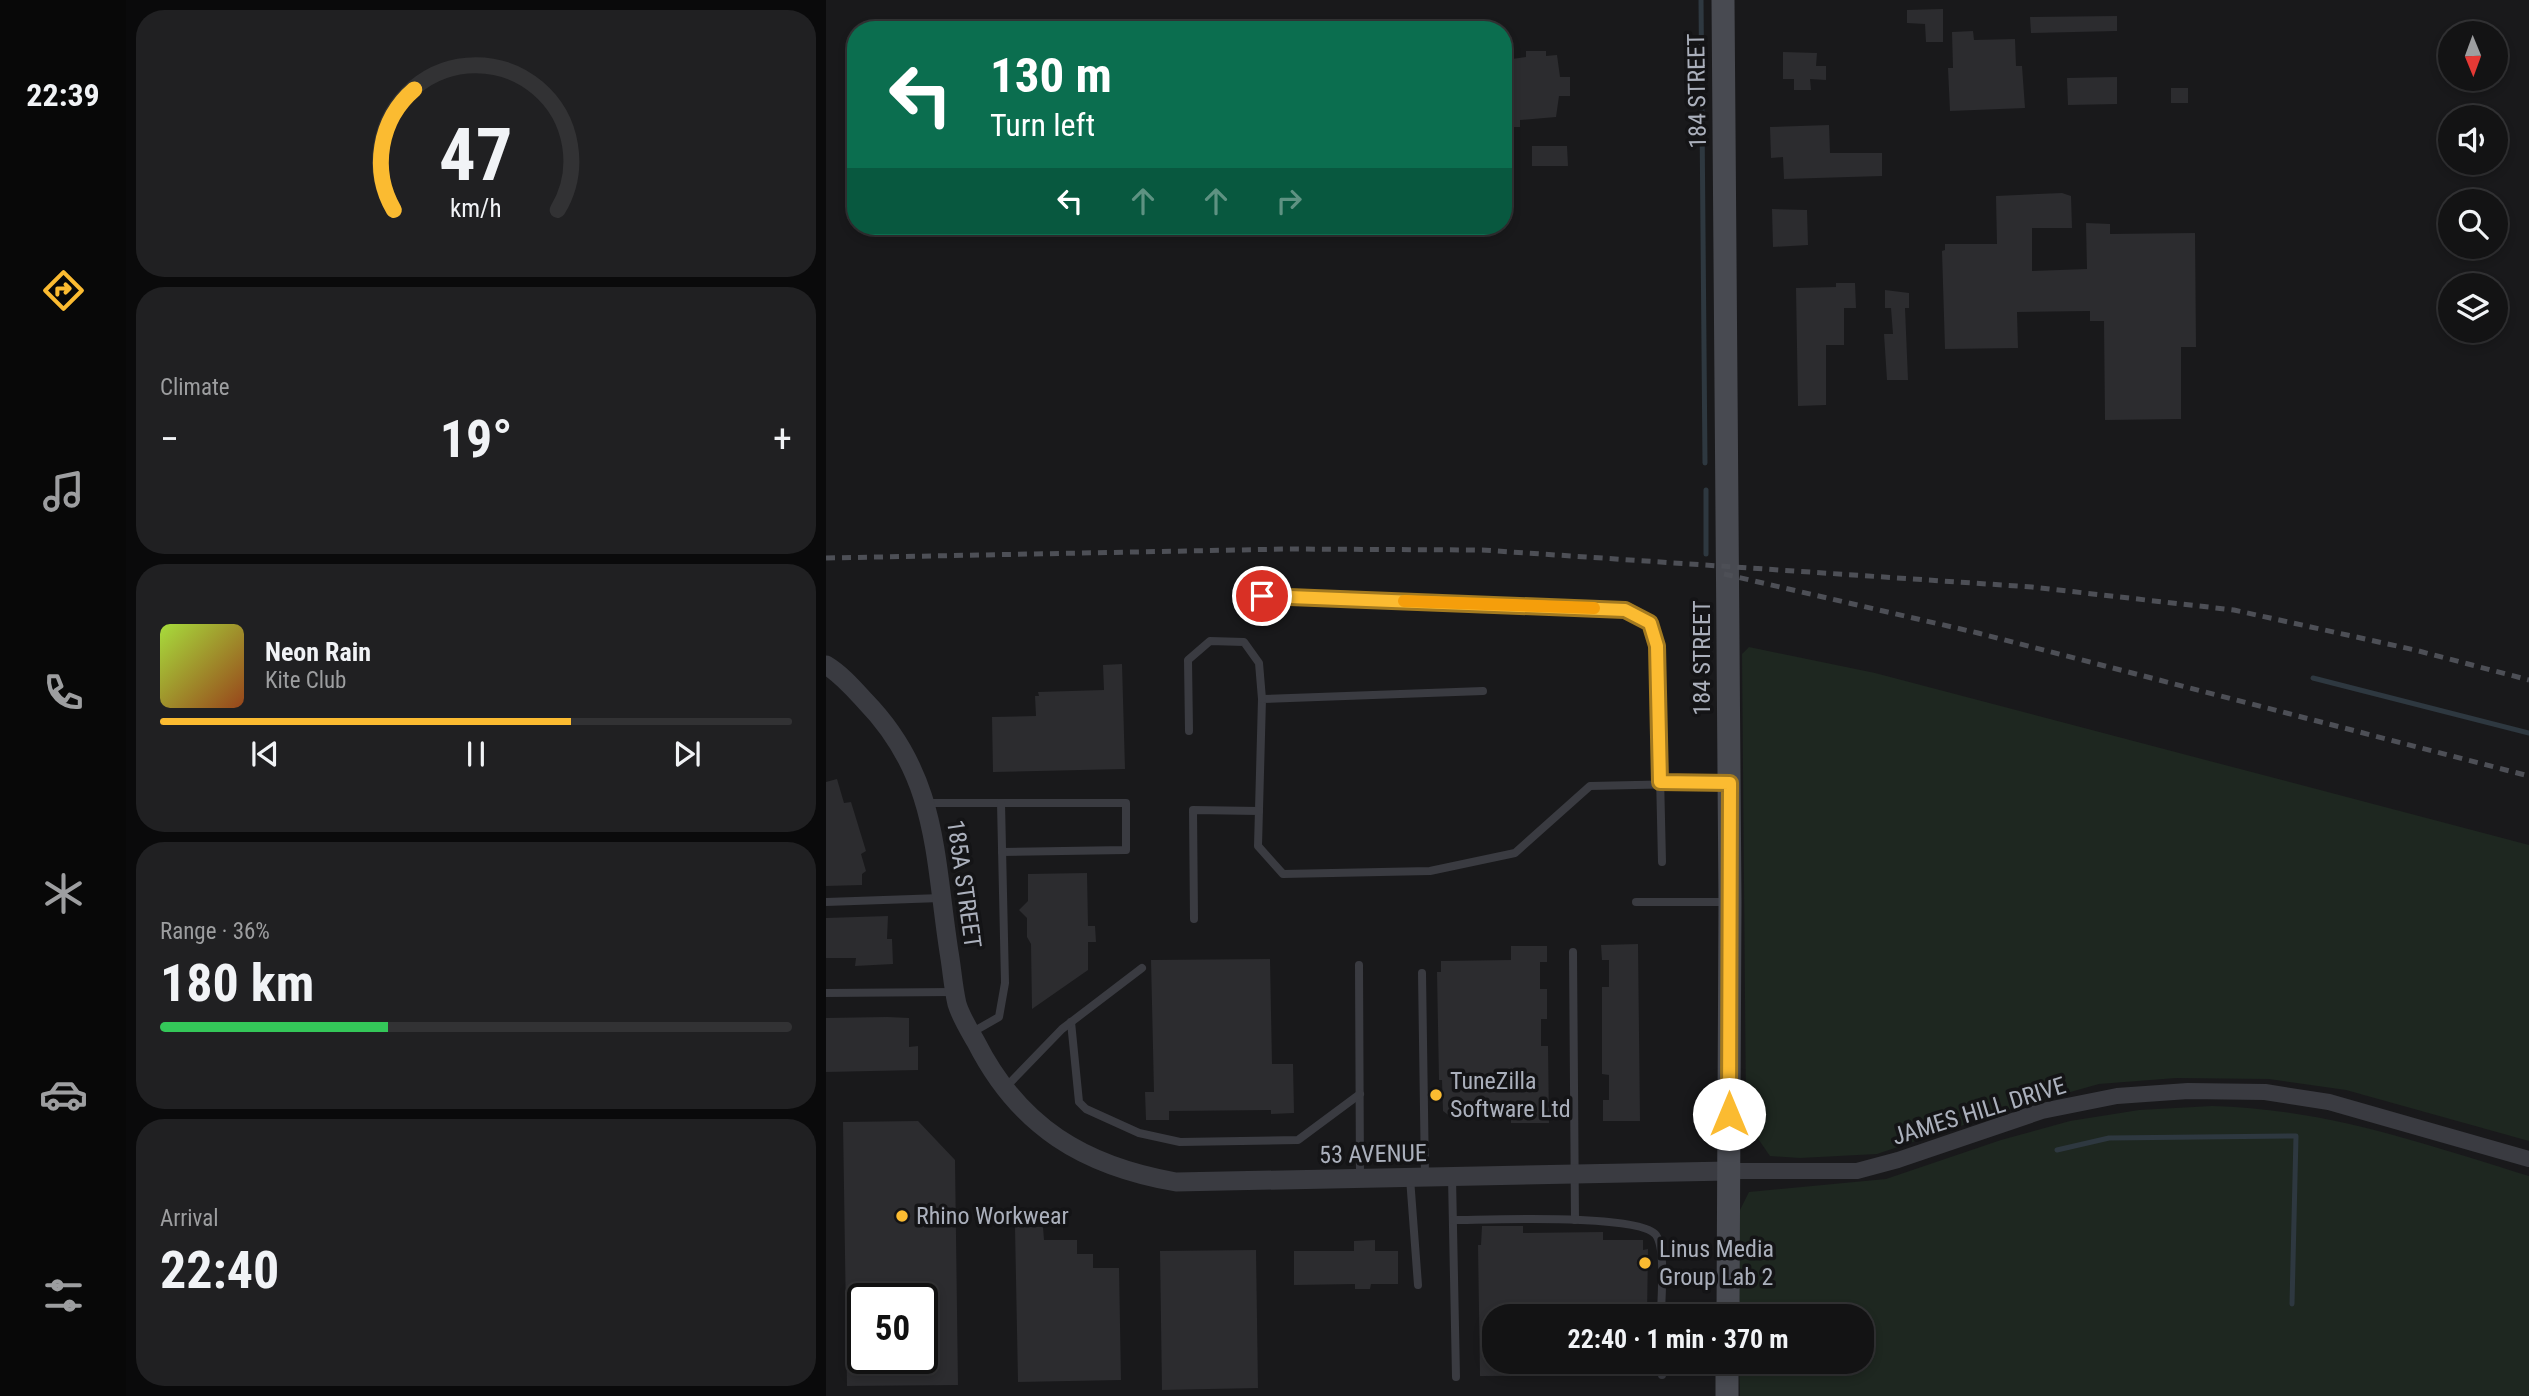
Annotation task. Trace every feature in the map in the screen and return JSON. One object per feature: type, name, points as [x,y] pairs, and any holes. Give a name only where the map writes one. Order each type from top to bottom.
[{"type":"main road","name":"184 STREET","points":[[1723,0],[1730,783],[1727,1304]]},
{"type":"main road","points":[[1727,1374],[1727,1396]]},
{"type":"street","name":"185A STREET","points":[[826,665],[836,671],[880,716],[910,763],[927,803],[955,992],[971,1033],[993,1077],[1034,1121]]},
{"type":"street","name":"JAMES HILL DRIVE","points":[[1728,1171],[1867,1169],[2042,1111],[2117,1096],[2188,1091],[2265,1092],[2329,1102],[2529,1159]]},
{"type":"street","name":"53 AVENUE","points":[[1034,1121],[1073,1147],[1108,1164],[1165,1180],[1728,1171]]},
{"type":"lane","points":[[1262,596],[1625,610],[1650,623],[1657,646],[1662,862]]},
{"type":"lane","points":[[1189,732],[1188,660],[1210,641],[1244,642],[1259,663],[1262,699],[1258,846],[1283,874],[1430,871],[1515,853],[1590,786],[1660,782],[1730,783]]},
{"type":"lane","points":[[1262,699],[1483,691]]},
{"type":"lane","points":[[927,803],[1126,803],[1126,850],[1002,852]]},
{"type":"lane","points":[[971,1033],[999,1017],[1005,983],[1001,803]]},
{"type":"lane","points":[[1194,919],[1193,810],[1259,811]]},
{"type":"lane","points":[[826,902],[941,898]]},
{"type":"lane","points":[[1636,902],[1730,902]]},
{"type":"lane","points":[[1573,953],[1575,1220]]},
{"type":"lane","points":[[1359,965],[1360,1178]]},
{"type":"lane","points":[[1004,1089],[1071,1022],[1142,968]]},
{"type":"lane","points":[[1418,1284],[1422,973]]},
{"type":"lane","points":[[826,993],[955,992]]},
{"type":"lane","points":[[1071,1022],[1079,1102],[1086,1109],[1139,1133],[1180,1142],[1298,1140],[1360,1094]]},
{"type":"lane","points":[[1452,1177],[1456,1377]]},
{"type":"lane","points":[[1453,1220],[1575,1220],[1648,1228],[1655,1234],[1660,1249],[1661,1304]]},
{"type":"shaded area","points":[[1749,647],[1875,673],[2529,845],[2529,1141],[2346,1090],[2269,1079],[2176,1078],[2099,1084],[2020,1106],[1877,1154],[1800,1158],[1770,1156],[1747,1123],[1746,1113],[1742,654]]},
{"type":"shaded area","points":[[2212,1106],[2294,1114],[2411,1140],[2529,1176],[2529,1396],[1740,1396],[1739,1374],[1874,1374],[1874,1304],[1739,1304],[1740,1210],[1749,1192],[1886,1179],[2001,1140],[2070,1121],[2139,1110]]},
{"type":"building","points":[[1943,9],[1943,42],[1926,42],[1925,24],[1907,23],[1907,10]]},
{"type":"building","points":[[2117,16],[2117,31],[2031,33],[2030,17]]},
{"type":"building","points":[[1973,31],[1974,40],[2015,39],[2016,66],[2022,66],[2025,108],[1950,111],[1948,68],[1953,68],[1952,32]]},
{"type":"building","points":[[1526,51],[1546,51],[1546,56],[1557,55],[1560,77],[1570,77],[1570,96],[1559,96],[1556,117],[1520,120],[1520,127],[1512,127],[1512,59],[1526,57]]},
{"type":"building","points":[[1783,52],[1817,53],[1816,66],[1826,66],[1826,80],[1810,79],[1811,90],[1794,90],[1794,79],[1783,79]]},
{"type":"building","points":[[2117,77],[2117,104],[2068,105],[2067,78]]},
{"type":"building","points":[[2171,88],[2188,88],[2188,103],[2171,103]]},
{"type":"building","points":[[1829,125],[1830,153],[1882,153],[1882,176],[1784,179],[1783,157],[1771,158],[1770,127]]},
{"type":"building","points":[[1532,146],[1567,146],[1568,166],[1532,166]]},
{"type":"building","points":[[2062,193],[2071,196],[2072,228],[2032,228],[2032,271],[2087,269],[2086,223],[2110,224],[2110,234],[2195,233],[2196,347],[2181,347],[2181,419],[2105,420],[2104,321],[2090,321],[2090,311],[2017,312],[2018,348],[1945,349],[1942,251],[1945,250],[1945,244],[1997,244],[1996,196]]},
{"type":"building","points":[[1772,209],[1807,210],[1808,245],[1773,247]]},
{"type":"building","points":[[1836,283],[1855,283],[1856,308],[1844,308],[1844,345],[1826,345],[1826,405],[1798,406],[1796,288],[1836,287]]},
{"type":"building","points":[[1885,290],[1909,293],[1909,308],[1905,308],[1908,380],[1887,380],[1884,334],[1893,334],[1891,308],[1885,308]]},
{"type":"building","points":[[1122,664],[1125,769],[993,772],[992,717],[1036,716],[1035,696],[1039,696],[1038,692],[1104,690],[1103,665]]},
{"type":"building","points":[[837,779],[844,803],[851,802],[866,851],[861,854],[866,871],[862,874],[862,885],[826,886],[826,782]]},
{"type":"building","points":[[1087,873],[1088,926],[1095,926],[1096,942],[1088,942],[1088,970],[1032,1009],[1031,944],[1027,937],[1027,918],[1019,910],[1028,901],[1028,874]]},
{"type":"building","points":[[888,916],[887,939],[892,939],[893,964],[855,966],[856,958],[826,958],[826,918]]},
{"type":"building","points":[[1638,944],[1640,1121],[1603,1121],[1603,1100],[1609,1100],[1609,1075],[1602,1074],[1602,987],[1609,987],[1609,960],[1602,960],[1601,945]]},
{"type":"building","points":[[1511,946],[1547,946],[1547,962],[1540,962],[1540,989],[1547,989],[1547,1019],[1541,1019],[1541,1046],[1548,1046],[1549,1123],[1511,1123],[1511,1117],[1451,1117],[1443,1111],[1442,1080],[1439,1080],[1437,972],[1441,972],[1441,961],[1511,960]]},
{"type":"building","points":[[1270,959],[1272,1064],[1293,1064],[1294,1113],[1271,1114],[1271,1110],[1169,1111],[1169,1120],[1146,1120],[1145,1092],[1154,1092],[1151,960]]},
{"type":"building","points":[[826,1018],[909,1018],[909,1047],[918,1046],[918,1070],[826,1072]]},
{"type":"building","points":[[918,1121],[955,1160],[958,1385],[847,1386],[843,1122]]},
{"type":"building","points":[[1482,1226],[1523,1226],[1523,1233],[1603,1232],[1603,1240],[1643,1240],[1643,1250],[1648,1249],[1647,1304],[1482,1304],[1482,1374],[1648,1375],[1480,1376],[1478,1245],[1481,1245]]},
{"type":"building","points":[[1015,1227],[1043,1227],[1044,1240],[1077,1240],[1077,1254],[1093,1254],[1093,1268],[1119,1268],[1121,1380],[1018,1382]]},
{"type":"building","points":[[1375,1240],[1375,1251],[1398,1251],[1398,1284],[1371,1284],[1370,1289],[1355,1289],[1355,1284],[1294,1285],[1294,1251],[1354,1251],[1354,1241]]},
{"type":"building","points":[[1256,1250],[1258,1388],[1162,1390],[1160,1251]]},
{"type":"waterway","points":[[1701,0],[1705,463]]},
{"type":"waterway","points":[[1706,490],[1706,554]]},
{"type":"waterway","points":[[2313,678],[2529,733]]},
{"type":"waterway","points":[[2057,1150],[2109,1138],[2296,1136],[2292,1304]]},
{"type":"railway","points":[[826,558],[1289,549],[1482,550],[2032,587],[2234,610],[2415,650],[2529,680]]},
{"type":"railway","points":[[1724,574],[1978,633],[2529,776]]},
{"type":"slow traffic","points":[[1404,601],[1594,608]]},
{"type":"place","name":"TuneZilla Software Ltd","points":[[1436,1095]]},
{"type":"place","name":"Rhino Workwear","points":[[902,1216]]},
{"type":"place","name":"Linus Media Group Lab 2","points":[[1645,1263]]},
{"type":"route","points":[[1262,596],[1625,610],[1650,623],[1657,646],[1660,782],[1730,783],[1729,1114]]}]
